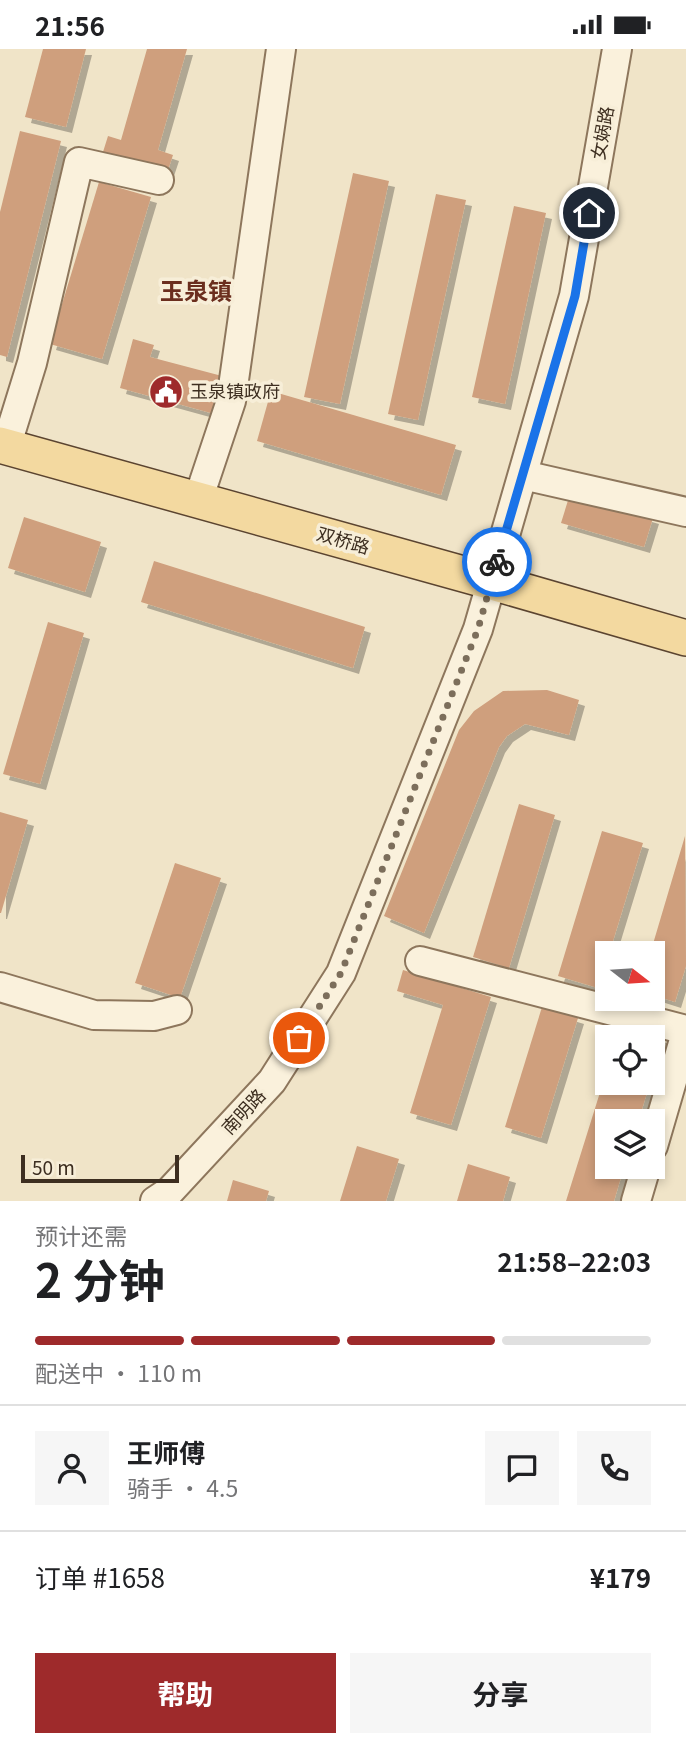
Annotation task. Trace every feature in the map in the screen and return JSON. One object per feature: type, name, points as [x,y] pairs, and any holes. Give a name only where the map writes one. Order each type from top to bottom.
[{"type":"main road","name":"双桥路","points":[[3,446],[686,638]]},
{"type":"street","points":[[198,500],[231,401],[281,49]]},
{"type":"street","name":"女娲路","points":[[492,582],[575,296],[617,49]]},
{"type":"street","points":[[3,446],[32,363],[79,162],[159,180]]},
{"type":"street","points":[[523,475],[686,512]]},
{"type":"street","name":"南明路","points":[[155,1201],[170,1191],[272,1081],[341,973],[478,629],[492,582]]},
{"type":"street","points":[[421,961],[686,1032],[664,1109]]},
{"type":"street","points":[[0,987],[94,1015],[154,1016],[177,1010]]},
{"type":"street","points":[[636,1201],[642,1179]]},
{"type":"building","points":[[43,49],[86,49],[66,127],[25,117]]},
{"type":"building","points":[[147,49],[187,49],[158,150],[173,155],[168,170],[103,152],[108,136],[121,140]]},
{"type":"building","points":[[20,131],[61,141],[7,357],[0,355],[0,212]]},
{"type":"building","points":[[353,173],[389,181],[340,404],[304,397]]},
{"type":"building","points":[[99,182],[151,197],[102,359],[50,344]]},
{"type":"building","points":[[436,194],[466,200],[418,420],[388,414]]},
{"type":"building","points":[[514,206],[546,213],[505,404],[472,397]]},
{"type":"building","points":[[133,339],[154,345],[150,357],[222,376],[211,413],[120,388]]},
{"type":"building","points":[[271,391],[456,445],[441,495],[257,441]]},
{"type":"building","points":[[570,494],[653,518],[644,547],[561,523]]},
{"type":"building","points":[[24,517],[101,542],[85,592],[8,568]]},
{"type":"building","points":[[154,561],[365,627],[353,668],[141,602]]},
{"type":"building","points":[[48,622],[84,633],[40,784],[3,774]]},
{"type":"building","points":[[547,690],[579,700],[569,735],[525,724],[507,736],[499,747],[424,933],[384,916],[459,730],[474,711],[503,691]]},
{"type":"building","points":[[519,804],[555,815],[509,968],[473,957]]},
{"type":"building","points":[[0,812],[28,820],[1,913],[0,913]]},
{"type":"building","points":[[602,831],[643,843],[613,941],[595,941],[595,987],[558,976]]},
{"type":"building","points":[[685,836],[686,966],[675,1002],[665,999],[665,941],[654,941]]},
{"type":"building","points":[[175,863],[221,878],[180,998],[135,983]]},
{"type":"building","points":[[403,970],[491,997],[451,1125],[410,1113],[443,1005],[397,991]]},
{"type":"building","points":[[542,1007],[578,1018],[541,1138],[505,1127]]},
{"type":"building","points":[[599,1095],[646,1095],[642,1109],[595,1109],[595,1179],[620,1179],[614,1201],[566,1201]]},
{"type":"building","points":[[357,1146],[399,1159],[386,1201],[340,1201]]},
{"type":"building","points":[[468,1164],[510,1177],[503,1201],[457,1201]]},
{"type":"building","points":[[233,1180],[269,1191],[266,1201],[227,1201]]},
{"type":"way so far","points":[[299,1038],[341,973],[478,629],[497,562]]},
{"type":"place","name":"玉泉镇政府","points":[[166,392]]},
{"type":"district","name":"玉泉镇","points":[[196,292]]},
{"type":"route","points":[[497,562],[575,296],[589,213]]}]
